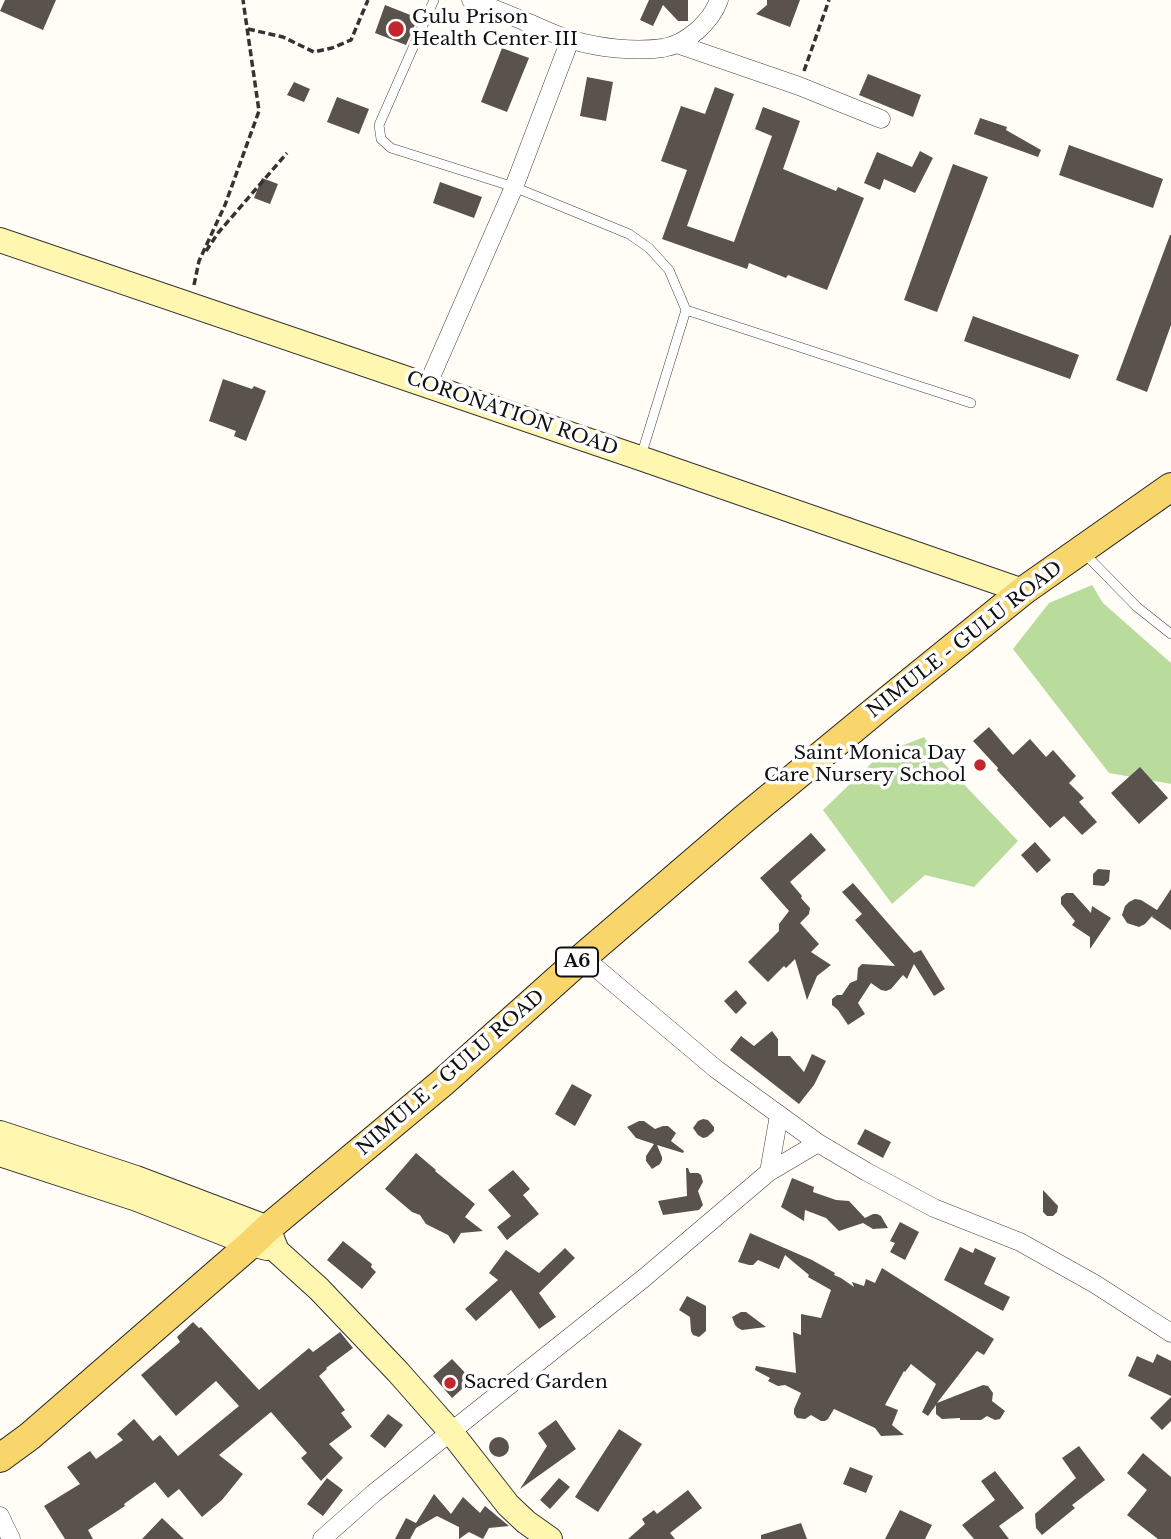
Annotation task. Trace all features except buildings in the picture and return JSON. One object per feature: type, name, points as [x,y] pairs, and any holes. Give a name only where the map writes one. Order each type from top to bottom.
[{"type":"main road","name":"CORONATION ROAD","points":[[0,240],[1023,591]]},
{"type":"main road","name":"NIMULE - GULU ROAD","points":[[0,1458],[265,1241],[583,957],[897,692],[1023,591],[1171,487]]},
{"type":"main road","points":[[0,1133],[136,1178],[265,1241],[319,1289],[398,1373],[451,1432],[508,1505],[550,1539]]},
{"type":"main road","points":[[0,1154],[265,1241]]},
{"type":"street","points":[[471,0],[570,40],[627,48],[664,48],[677,44],[707,21],[719,0]]},
{"type":"street","points":[[427,386],[514,187],[570,40]]},
{"type":"street","points":[[677,44],[799,86],[881,119]]},
{"type":"street","points":[[583,957],[716,1069],[818,1143],[934,1208],[1020,1242],[1171,1333]]},
{"type":"street","points":[[769,1172],[779,1115]]},
{"type":"street","points":[[322,1539],[374,1493],[644,1278],[769,1172],[818,1143]]},
{"type":"street","points":[[0,1516],[11,1539]]},
{"type":"lane","points":[[434,0],[379,125],[381,138],[391,148],[514,187],[629,234],[649,248],[669,270],[686,310],[640,458]]},
{"type":"lane","points":[[686,310],[971,403]]},
{"type":"lane","points":[[1081,550],[1137,607],[1171,634]]},
{"type":"path","points":[[190,304],[200,261],[225,205],[258,111],[243,0]]},
{"type":"path","points":[[247,29],[283,37],[314,52],[332,48],[351,40],[368,0]]},
{"type":"path","points":[[799,86],[829,0]]},
{"type":"path","points":[[200,261],[218,233],[287,153]]},
{"type":"green space","points":[[1092,585],[1103,603],[1171,663],[1171,784],[1109,773],[1013,649],[1049,603]]},
{"type":"green space","points":[[924,737],[935,754],[1018,841],[974,887],[925,875],[892,904],[823,810],[881,754]]},
{"type":"place","name":"Gulu Prison Health Center III","points":[[396,29]]},
{"type":"place","name":"Saint Monica Day Care Nursery School","points":[[980,765]]},
{"type":"place","name":"Sacred Garden","points":[[450,1383]]}]
